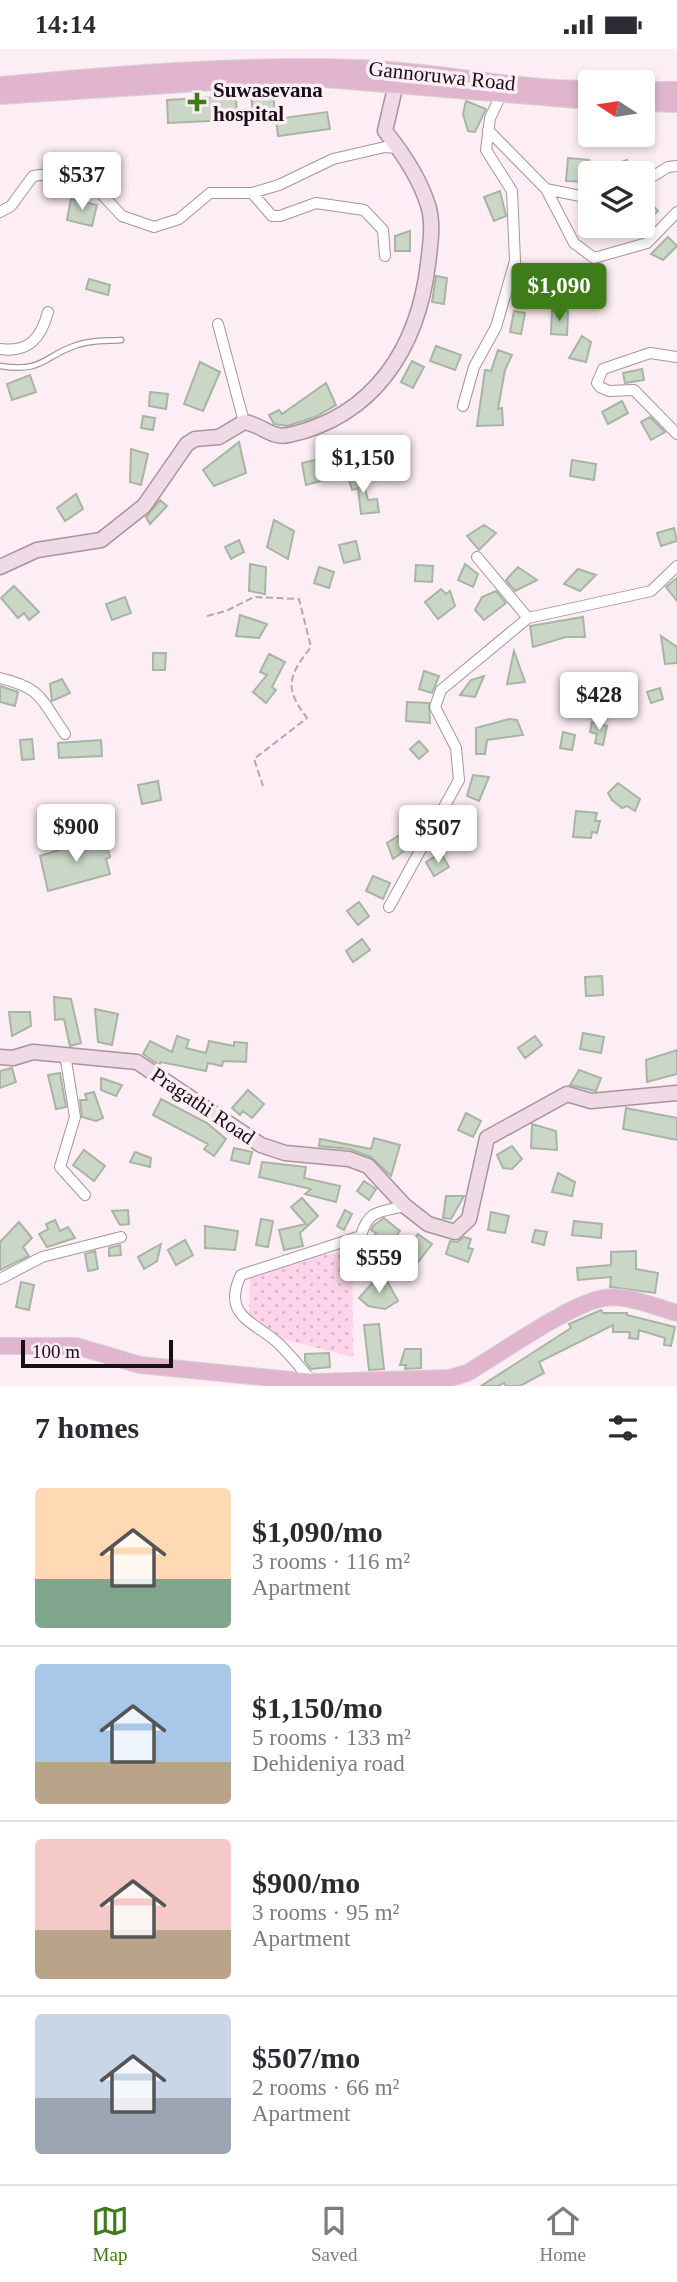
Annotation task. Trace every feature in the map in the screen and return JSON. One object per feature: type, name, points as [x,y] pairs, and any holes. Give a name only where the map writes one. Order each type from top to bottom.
[{"type":"main road","name":"Gannoruwa Road","points":[[0,85],[233,69],[327,67],[502,93],[578,100]]},
{"type":"main road","name":"Gannoruwa Road","points":[[0,96],[276,79],[397,77],[578,88]]},
{"type":"main road","points":[[655,90],[677,90]]},
{"type":"main road","points":[[655,103],[677,104]]},
{"type":"main road","points":[[0,1346],[76,1346],[140,1365],[313,1382],[450,1378],[467,1373],[563,1316],[603,1298],[626,1299],[677,1313]]},
{"type":"street","points":[[244,422],[274,435],[288,435],[341,416],[360,404],[372,392],[404,351],[425,289],[430,245],[429,206],[399,148],[385,131],[397,77]]},
{"type":"street","points":[[463,406],[474,367],[496,327],[515,261],[512,191],[486,150],[488,130],[502,93]]},
{"type":"street","points":[[488,130],[545,188],[574,243],[594,258],[647,243],[677,212]]},
{"type":"street","points":[[0,212],[11,206],[33,176],[73,171],[83,174],[122,216],[155,227],[179,219],[211,193],[252,193],[279,185],[334,159],[385,147],[399,148]]},
{"type":"street","points":[[655,175],[668,167],[677,166]]},
{"type":"street","points":[[545,188],[578,195]]},
{"type":"street","points":[[252,193],[272,215],[280,216],[316,203],[364,210],[383,230],[385,256]]},
{"type":"street","points":[[0,349],[30,346],[42,334],[48,313]]},
{"type":"street","points":[[218,324],[244,422]]},
{"type":"street","points":[[677,357],[650,353],[603,369],[597,377],[600,387],[609,391],[634,390],[677,434]]},
{"type":"street","points":[[0,568],[37,550],[101,540],[144,506],[187,444],[195,439],[219,437],[244,422]]},
{"type":"street","points":[[477,557],[527,618]]},
{"type":"street","points":[[389,907],[459,780],[456,748],[435,707],[435,698],[440,690],[527,618],[651,591],[677,566]]},
{"type":"street","points":[[0,678],[26,684],[41,695],[65,734]]},
{"type":"street","name":"Pragathi Road","points":[[0,1057],[13,1058],[33,1052],[137,1062],[261,1145],[285,1153],[349,1159],[368,1166],[405,1206],[428,1224],[455,1232],[468,1219],[487,1138],[567,1094],[591,1101],[677,1093]]},
{"type":"street","points":[[65,1054],[75,1117],[60,1167],[85,1195]]},
{"type":"street","points":[[313,1382],[277,1342],[244,1320],[235,1286],[241,1275],[361,1236],[365,1220],[371,1215],[405,1206]]},
{"type":"street","points":[[0,1279],[43,1257],[121,1237]]},
{"type":"lane","points":[[0,366],[18,369],[41,366],[77,345],[121,339]]},
{"type":"path","points":[[207,616],[226,611],[254,597],[299,599],[311,647],[297,664],[291,685],[293,699],[307,718],[254,759],[263,786]]},
{"type":"shaded area","points":[[352,1238],[353,1357],[283,1339],[249,1321],[250,1276],[313,1256],[337,1253]]},
{"type":"building","points":[[219,92],[229,92],[230,100],[236,100],[237,111],[231,111],[231,120],[168,123],[167,100],[220,97]]},
{"type":"building","points":[[251,93],[273,93],[275,113],[253,115]]},
{"type":"building","points":[[466,101],[486,109],[475,132],[468,131],[463,114]]},
{"type":"building","points":[[327,112],[330,129],[278,136],[276,119]]},
{"type":"building","points":[[568,158],[589,160],[578,161],[578,182],[566,181]]},
{"type":"building","points":[[500,191],[506,216],[494,221],[484,197]]},
{"type":"building","points":[[71,199],[97,205],[92,226],[67,220]]},
{"type":"building","points":[[410,231],[410,251],[395,251],[395,236]]},
{"type":"building","points":[[668,237],[677,246],[663,260],[651,254]]},
{"type":"building","points":[[436,276],[447,278],[444,304],[432,302]]},
{"type":"building","points":[[89,279],[110,285],[108,295],[86,289]]},
{"type":"building","points":[[552,310],[568,311],[567,335],[551,334]]},
{"type":"building","points":[[514,311],[525,313],[521,334],[510,332]]},
{"type":"building","points":[[582,336],[591,342],[586,362],[569,358]]},
{"type":"building","points":[[436,346],[461,355],[455,370],[430,361]]},
{"type":"building","points":[[498,350],[512,355],[505,370],[498,409],[502,408],[503,425],[477,426],[485,370],[491,371]]},
{"type":"building","points":[[412,361],[424,367],[413,388],[401,382]]},
{"type":"building","points":[[200,362],[220,372],[203,411],[184,404]]},
{"type":"building","points":[[642,369],[644,380],[625,383],[623,373]]},
{"type":"building","points":[[30,375],[36,392],[12,400],[7,384]]},
{"type":"building","points":[[326,383],[336,405],[315,417],[287,426],[274,424],[269,415],[279,410],[282,414]]},
{"type":"building","points":[[150,392],[168,394],[166,409],[149,406]]},
{"type":"building","points":[[622,401],[628,413],[608,424],[602,412]]},
{"type":"building","points":[[143,416],[155,418],[153,430],[141,428]]},
{"type":"building","points":[[650,417],[665,432],[651,440],[641,422]]},
{"type":"building","points":[[239,442],[246,473],[214,486],[203,470]]},
{"type":"building","points":[[131,449],[148,454],[141,485],[130,482]]},
{"type":"building","points":[[320,459],[324,480],[306,485],[302,463]]},
{"type":"building","points":[[572,460],[596,464],[594,480],[570,476]]},
{"type":"building","points":[[361,473],[368,500],[377,499],[379,512],[361,514],[358,488],[352,490],[348,476]]},
{"type":"building","points":[[76,494],[83,509],[65,521],[57,508]]},
{"type":"building","points":[[160,500],[167,506],[150,524],[146,517]]},
{"type":"building","points":[[274,520],[294,531],[288,559],[267,547]]},
{"type":"building","points":[[484,525],[496,533],[479,550],[467,536]]},
{"type":"building","points":[[674,528],[677,541],[661,546],[657,533]]},
{"type":"building","points":[[239,540],[244,552],[231,559],[225,547]]},
{"type":"building","points":[[356,541],[360,559],[344,563],[339,545]]},
{"type":"building","points":[[250,564],[266,567],[265,594],[249,591]]},
{"type":"building","points":[[465,564],[478,574],[473,587],[458,580]]},
{"type":"building","points":[[416,565],[433,566],[432,582],[415,581]]},
{"type":"building","points":[[319,567],[334,572],[329,588],[314,583]]},
{"type":"building","points":[[518,567],[537,580],[515,591],[506,580]]},
{"type":"building","points":[[578,569],[596,575],[580,591],[564,584]]},
{"type":"building","points":[[677,578],[677,601],[666,587]]},
{"type":"building","points":[[14,586],[39,612],[29,620],[24,613],[18,618],[1,598]]},
{"type":"building","points":[[441,589],[446,594],[450,591],[455,606],[438,619],[425,602]]},
{"type":"building","points":[[496,591],[506,603],[484,620],[475,610],[482,597]]},
{"type":"building","points":[[125,597],[131,613],[112,620],[106,604]]},
{"type":"building","points":[[240,615],[267,624],[259,638],[236,636]]},
{"type":"building","points":[[583,617],[585,637],[566,637],[533,647],[530,626]]},
{"type":"building","points":[[661,636],[677,647],[677,663],[665,664]]},
{"type":"building","points":[[514,651],[525,682],[507,684]]},
{"type":"building","points":[[153,653],[166,653],[165,670],[153,670]]},
{"type":"building","points":[[269,654],[285,662],[272,687],[276,690],[266,703],[253,692],[267,675],[260,672]]},
{"type":"building","points":[[424,671],[439,676],[432,693],[419,689]]},
{"type":"building","points":[[484,676],[475,697],[460,695],[471,680]]},
{"type":"building","points":[[62,679],[70,693],[52,701],[50,684]]},
{"type":"building","points":[[0,686],[18,692],[15,706],[0,702]]},
{"type":"building","points":[[660,688],[663,699],[651,703],[647,692]]},
{"type":"building","points":[[407,702],[429,703],[430,723],[406,721]]},
{"type":"building","points":[[509,719],[517,720],[523,735],[487,740],[485,754],[476,754],[476,728]]},
{"type":"building","points":[[592,722],[607,726],[603,745],[595,743],[597,734],[590,732]]},
{"type":"building","points":[[563,732],[575,735],[572,750],[560,748]]},
{"type":"building","points":[[32,739],[34,759],[22,760],[20,740]]},
{"type":"building","points":[[101,740],[102,756],[59,758],[58,743]]},
{"type":"building","points":[[419,741],[428,751],[419,759],[410,749]]},
{"type":"building","points":[[473,775],[489,777],[479,801],[467,796]]},
{"type":"building","points":[[158,781],[161,800],[142,804],[138,785]]},
{"type":"building","points":[[618,783],[640,799],[635,811],[627,806],[622,808],[612,800],[608,793]]},
{"type":"building","points":[[576,811],[597,813],[595,821],[600,821],[597,833],[592,832],[591,838],[573,837]]},
{"type":"building","points":[[403,833],[411,846],[393,859],[387,843]]},
{"type":"building","points":[[104,836],[110,857],[106,859],[110,874],[48,891],[40,856]]},
{"type":"building","points":[[441,853],[449,867],[434,876],[426,862]]},
{"type":"building","points":[[373,876],[390,883],[383,899],[366,891]]},
{"type":"building","points":[[359,902],[369,916],[358,925],[347,911]]},
{"type":"building","points":[[362,939],[370,950],[353,962],[346,951]]},
{"type":"building","points":[[602,976],[603,995],[586,996],[585,977]]},
{"type":"building","points":[[54,997],[71,999],[81,1043],[70,1046],[64,1019],[55,1020]]},
{"type":"building","points":[[95,1009],[118,1014],[112,1045],[98,1042]]},
{"type":"building","points":[[9,1012],[30,1012],[31,1026],[12,1036]]},
{"type":"building","points":[[583,1033],[604,1037],[601,1053],[580,1049]]},
{"type":"building","points":[[177,1036],[189,1040],[186,1048],[206,1053],[209,1041],[234,1046],[234,1042],[247,1043],[246,1062],[223,1061],[222,1066],[208,1063],[206,1071],[161,1062],[159,1065],[143,1054],[150,1041],[172,1052]]},
{"type":"building","points":[[535,1036],[542,1045],[525,1058],[518,1048]]},
{"type":"building","points":[[677,1050],[677,1074],[647,1082],[646,1060]]},
{"type":"building","points":[[12,1068],[16,1082],[0,1088],[0,1071]]},
{"type":"building","points":[[579,1070],[601,1078],[596,1091],[570,1085]]},
{"type":"building","points":[[60,1073],[66,1107],[56,1109],[48,1075]]},
{"type":"building","points":[[101,1078],[122,1085],[116,1096],[101,1090]]},
{"type":"building","points":[[248,1090],[264,1104],[252,1118],[243,1111],[240,1115],[232,1108]]},
{"type":"building","points":[[94,1092],[103,1118],[96,1121],[82,1117],[80,1100],[87,1100],[85,1094]]},
{"type":"building","points":[[161,1099],[207,1123],[226,1139],[214,1156],[204,1149],[208,1144],[153,1115]]},
{"type":"building","points":[[626,1108],[677,1118],[677,1140],[623,1129]]},
{"type":"building","points":[[466,1113],[481,1121],[473,1137],[458,1130]]},
{"type":"building","points":[[532,1124],[556,1131],[557,1150],[531,1148]]},
{"type":"building","points":[[374,1138],[400,1145],[391,1176],[371,1157],[350,1149],[319,1146],[320,1139],[371,1149]]},
{"type":"building","points":[[512,1146],[522,1159],[512,1169],[503,1168],[497,1155]]},
{"type":"building","points":[[234,1148],[252,1152],[249,1164],[231,1160]]},
{"type":"building","points":[[84,1150],[105,1166],[94,1181],[73,1165]]},
{"type":"building","points":[[135,1152],[151,1158],[150,1167],[130,1162]]},
{"type":"building","points":[[262,1162],[306,1167],[304,1178],[340,1186],[336,1202],[305,1194],[311,1189],[259,1177]]},
{"type":"building","points":[[558,1173],[575,1182],[572,1196],[552,1192]]},
{"type":"building","points":[[364,1181],[376,1189],[369,1200],[357,1191]]},
{"type":"building","points":[[446,1196],[464,1196],[451,1219],[443,1218]]},
{"type":"building","points":[[302,1198],[318,1216],[300,1233],[303,1246],[284,1250],[279,1230],[306,1224],[291,1207]]},
{"type":"building","points":[[128,1210],[129,1224],[120,1225],[112,1211]]},
{"type":"building","points":[[345,1210],[352,1214],[344,1230],[337,1226]]},
{"type":"building","points":[[491,1212],[509,1216],[505,1233],[488,1230]]},
{"type":"building","points":[[384,1218],[400,1231],[388,1247],[398,1253],[385,1272],[361,1256],[376,1233],[371,1230],[373,1226]]},
{"type":"building","points":[[261,1219],[273,1221],[268,1247],[256,1245]]},
{"type":"building","points":[[55,1220],[60,1231],[68,1227],[75,1238],[47,1247],[39,1234],[48,1229],[46,1224]]},
{"type":"building","points":[[574,1221],[602,1224],[601,1238],[572,1235]]},
{"type":"building","points":[[19,1222],[32,1238],[23,1247],[29,1256],[0,1270],[0,1242]]},
{"type":"building","points":[[205,1226],[238,1231],[235,1250],[205,1248]]},
{"type":"building","points":[[535,1230],[547,1232],[544,1245],[532,1242]]},
{"type":"building","points":[[418,1234],[432,1244],[418,1262],[405,1252]]},
{"type":"building","points":[[464,1237],[471,1239],[468,1248],[473,1249],[468,1262],[446,1254],[450,1241],[457,1242]]},
{"type":"building","points":[[185,1240],[193,1255],[176,1265],[168,1250]]},
{"type":"building","points":[[161,1244],[157,1261],[144,1269],[138,1257]]},
{"type":"building","points":[[120,1245],[121,1255],[109,1256],[109,1248]]},
{"type":"building","points":[[95,1251],[98,1269],[88,1271],[85,1254]]},
{"type":"building","points":[[636,1251],[636,1269],[658,1273],[655,1293],[610,1287],[611,1277],[578,1280],[577,1268],[611,1265],[611,1252]]},
{"type":"building","points":[[386,1279],[398,1301],[385,1309],[368,1306],[359,1298],[375,1280]]},
{"type":"building","points":[[21,1282],[34,1285],[29,1310],[16,1307]]},
{"type":"building","points":[[601,1310],[603,1313],[627,1313],[675,1327],[671,1346],[664,1345],[665,1338],[639,1330],[638,1339],[629,1338],[630,1332],[613,1332],[613,1325],[539,1362],[544,1373],[520,1386],[506,1386],[504,1383],[498,1386],[481,1386],[571,1328],[569,1324]]},
{"type":"building","points":[[379,1324],[384,1369],[369,1370],[364,1325]]},
{"type":"building","points":[[405,1349],[421,1349],[421,1368],[405,1369],[406,1365],[400,1365]]},
{"type":"building","points":[[329,1353],[330,1367],[311,1369],[305,1361],[305,1354]]},
{"type":"place","name":"Suwasevana hospital","points":[[197,102]]}]
